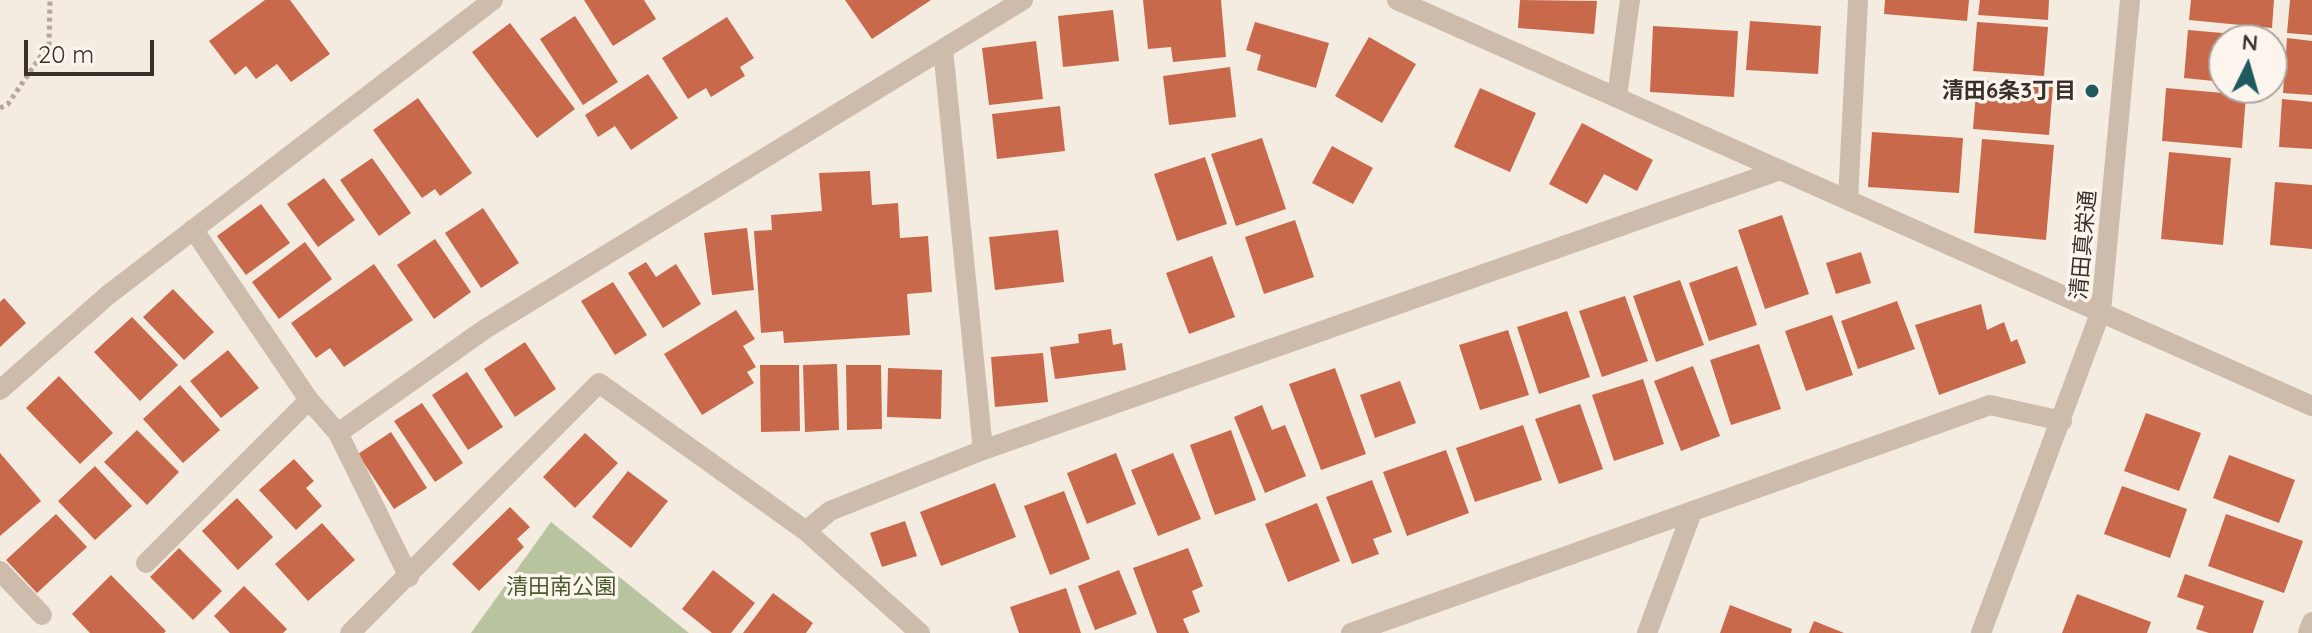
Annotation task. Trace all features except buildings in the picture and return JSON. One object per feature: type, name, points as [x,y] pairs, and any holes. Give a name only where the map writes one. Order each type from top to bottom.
[{"type":"street","points":[[0,390],[108,295],[493,0]]},
{"type":"street","points":[[338,433],[485,329],[1023,0]]},
{"type":"street","points":[[1397,0],[2101,311],[1981,633]]},
{"type":"street","points":[[1617,97],[1630,0]]},
{"type":"street","points":[[1848,200],[1858,0]]},
{"type":"street","name":"清田真栄通","points":[[2130,0],[2101,311],[2312,406]]},
{"type":"street","points":[[943,49],[983,450]]},
{"type":"street","points":[[806,531],[830,511],[983,450],[1780,170]]},
{"type":"street","points":[[193,229],[309,400],[338,433],[409,577]]},
{"type":"street","points":[[350,633],[599,383],[806,531],[920,633]]},
{"type":"street","points":[[146,563],[309,400]]},
{"type":"street","points":[[1351,633],[1990,405],[2062,421]]},
{"type":"street","points":[[1647,633],[1692,512]]},
{"type":"street","points":[[0,571],[42,615]]},
{"type":"street","points":[[2308,633],[2312,622]]},
{"type":"path","points":[[0,108],[8,104],[49,44],[50,0]]},
{"type":"green space","name":"清田南公園","points":[[551,522],[689,633],[471,633]]},
{"type":"place","name":"清田6条3丁目","points":[[2092,91]]}]
